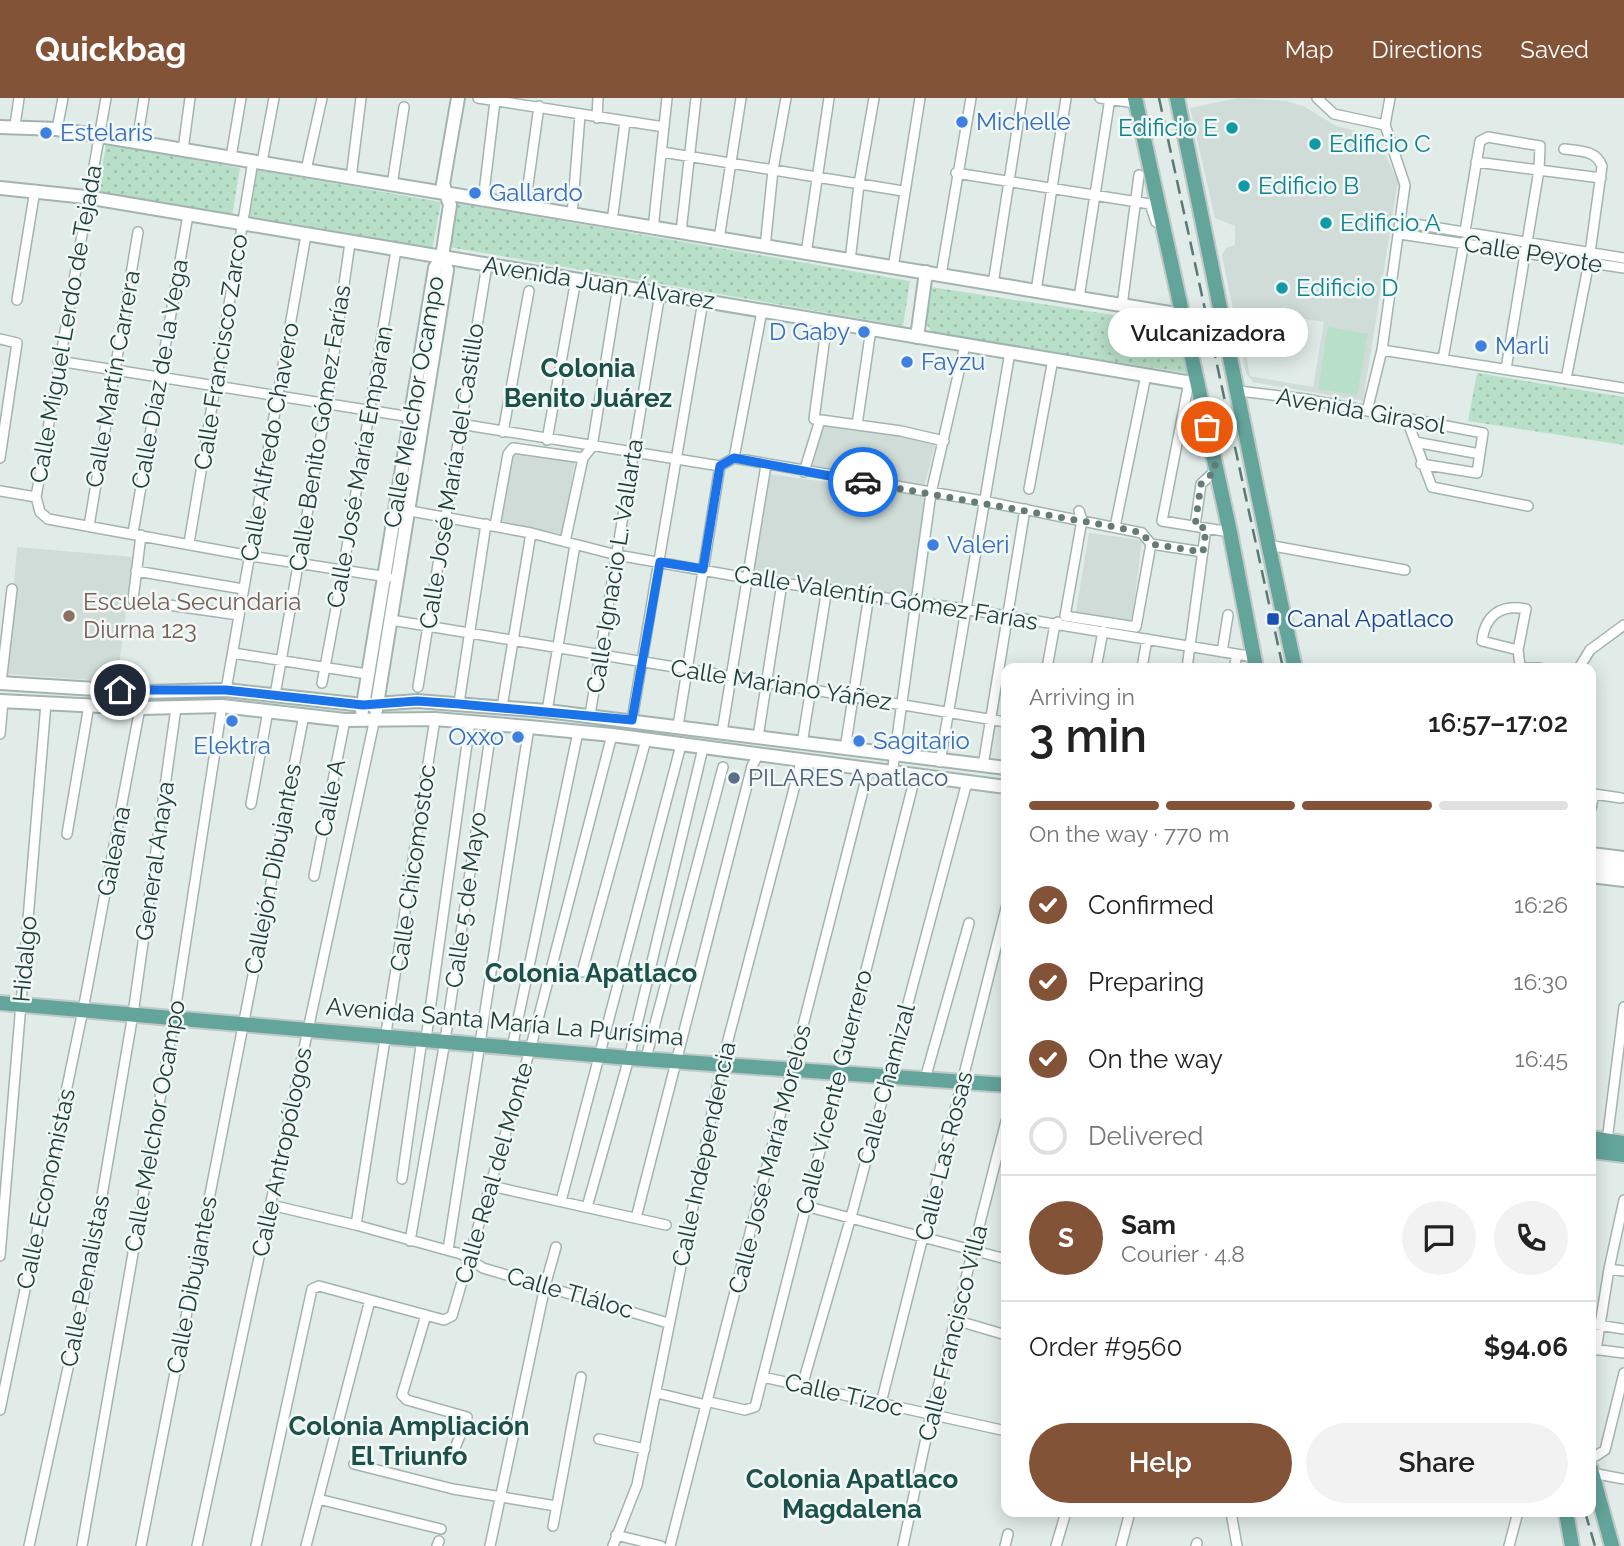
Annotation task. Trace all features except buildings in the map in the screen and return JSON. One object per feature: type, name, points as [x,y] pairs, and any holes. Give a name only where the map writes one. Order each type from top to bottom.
[{"type":"main road","points":[[1177,98],[1294,663]]},
{"type":"main road","points":[[1136,101],[1194,383],[1230,532],[1255,663]]},
{"type":"main road","name":"Avenida Santa María La Purísima","points":[[0,1003],[309,1028],[530,1050],[1001,1085]]},
{"type":"main road","points":[[1596,1139],[1624,1143]]},
{"type":"main road","points":[[1596,1152],[1624,1155]]},
{"type":"main road","points":[[1596,1486],[1612,1546]]},
{"type":"main road","points":[[1567,1517],[1572,1546]]},
{"type":"street","points":[[15,125],[19,98]]},
{"type":"street","points":[[57,129],[63,98]]},
{"type":"street","name":"Calle Miguel Lerdo de Tejada","points":[[89,526],[48,519],[40,513],[36,497],[86,197],[106,98]]},
{"type":"street","points":[[137,142],[144,98]]},
{"type":"street","points":[[183,150],[190,98]]},
{"type":"street","points":[[231,157],[241,98]]},
{"type":"street","name":"Calle Francisco Zarco","points":[[189,543],[242,224],[274,98]]},
{"type":"street","points":[[306,170],[322,98]]},
{"type":"street","points":[[351,178],[361,98]]},
{"type":"street","points":[[442,257],[450,205],[443,184],[458,98]]},
{"type":"street","points":[[478,98],[525,101],[580,115],[664,127]]},
{"type":"street","points":[[597,118],[598,98]]},
{"type":"street","points":[[653,229],[667,98]]},
{"type":"street","points":[[681,232],[687,156],[696,98]]},
{"type":"street","points":[[719,239],[741,98]]},
{"type":"street","points":[[765,247],[773,170],[786,98]]},
{"type":"street","points":[[806,254],[829,98]]},
{"type":"street","points":[[850,261],[859,184],[874,98]]},
{"type":"street","points":[[893,268],[903,191],[920,98]]},
{"type":"street","points":[[941,275],[956,173],[971,98]]},
{"type":"street","points":[[993,284],[1022,98]]},
{"type":"street","points":[[1036,292],[1066,98]]},
{"type":"street","points":[[1317,98],[1334,114],[1385,125]]},
{"type":"street","points":[[1367,411],[1382,350],[1402,222],[1405,185],[1385,125],[1390,98]]},
{"type":"street","points":[[1079,298],[1107,99],[1136,101]]},
{"type":"street","points":[[483,201],[495,101]]},
{"type":"street","points":[[525,207],[538,106]]},
{"type":"street","points":[[392,185],[404,107]]},
{"type":"street","points":[[572,215],[580,115]]},
{"type":"street","points":[[612,222],[625,122]]},
{"type":"street","points":[[0,127],[15,125],[100,135],[483,201],[1182,315]]},
{"type":"street","points":[[1465,232],[1480,141],[1488,137],[1539,146],[1542,152],[1506,369]]},
{"type":"street","points":[[1564,149],[1595,156],[1602,166],[1590,257],[1566,379]]},
{"type":"street","points":[[662,152],[903,191]]},
{"type":"street","points":[[1476,162],[1601,178]]},
{"type":"street","points":[[956,173],[1150,204],[1171,268]]},
{"type":"street","points":[[1122,306],[1139,175]]},
{"type":"street","points":[[17,300],[35,190]]},
{"type":"street","name":"Avenida Juan Álvarez","points":[[1,191],[35,190],[86,197],[1194,383]]},
{"type":"street","name":"Calle Díaz de la Vega","points":[[188,215],[159,376],[137,534],[133,600],[239,615]]},
{"type":"street","name":"Calle Peyote","points":[[1402,222],[1465,232],[1526,247]]},
{"type":"street","name":"Calle Martín Carrera","points":[[89,526],[138,232]]},
{"type":"street","name":"Calle Peyote","points":[[1400,234],[1526,247],[1590,257],[1624,258]]},
{"type":"street","name":"Calle Alfredo Chavero","points":[[226,690],[306,235]]},
{"type":"street","points":[[1443,359],[1464,242]]},
{"type":"street","name":"Calle Benito Gómez Farías","points":[[275,695],[327,402],[350,243]]},
{"type":"street","name":"Calle José María Emparan","points":[[321,683],[343,571],[396,250]]},
{"type":"street","name":"Calle Melchor Ocampo","points":[[401,510],[411,417],[435,268],[442,257]]},
{"type":"street","name":"Calle Melchor Ocampo","points":[[362,718],[367,674],[390,577],[447,270],[442,257]]},
{"type":"street","name":"Calle Peyote","points":[[1590,257],[1624,268]]},
{"type":"street","name":"Calle José María del Castillo","points":[[418,687],[487,265]]},
{"type":"street","points":[[917,337],[926,272]]},
{"type":"street","points":[[547,440],[576,279]]},
{"type":"street","points":[[547,711],[583,458],[592,447],[618,286]]},
{"type":"street","points":[[503,432],[529,291]]},
{"type":"street","name":"Calle Ignacio L. Vallarta","points":[[590,715],[660,293]]},
{"type":"street","points":[[632,720],[644,662],[703,301]]},
{"type":"street","points":[[734,458],[762,310]]},
{"type":"street","points":[[804,472],[817,419],[827,321]]},
{"type":"street","points":[[857,425],[870,329]]},
{"type":"street","points":[[0,339],[17,342],[0,458]]},
{"type":"street","points":[[892,774],[932,493],[965,345]]},
{"type":"street","points":[[1382,350],[1624,388]]},
{"type":"street","points":[[940,762],[1010,352]]},
{"type":"street","points":[[1030,489],[1053,359]]},
{"type":"street","points":[[58,360],[411,417]]},
{"type":"street","points":[[1115,527],[1146,375]]},
{"type":"street","points":[[1194,383],[1162,521],[1230,532]]},
{"type":"street","name":"Avenida Girasol","points":[[1238,391],[1483,433],[1480,454]]},
{"type":"street","points":[[817,419],[944,441]]},
{"type":"street","points":[[1408,420],[1421,464],[1432,488],[1528,506]]},
{"type":"street","points":[[460,424],[720,466],[734,458],[804,472],[1080,516],[1142,533],[1151,544],[1203,552]]},
{"type":"street","points":[[1415,442],[1480,454],[1477,473],[1421,464]]},
{"type":"street","points":[[459,704],[491,525],[508,454],[513,448],[583,458]]},
{"type":"street","points":[[722,732],[766,465]]},
{"type":"street","points":[[678,726],[720,466]]},
{"type":"street","points":[[1195,526],[1201,484],[1216,470]]},
{"type":"street","points":[[0,491],[36,497]]},
{"type":"street","points":[[984,766],[1025,509]]},
{"type":"street","name":"Calle Valentín Gómez Farías","points":[[401,510],[531,533],[617,555],[747,578],[869,594],[1103,631],[1237,655],[1255,663]]},
{"type":"street","points":[[1048,663],[1055,624],[1065,617],[1080,516]]},
{"type":"street","points":[[89,526],[297,564],[390,577]]},
{"type":"street","points":[[1188,663],[1206,528]]},
{"type":"street","points":[[502,707],[531,533]]},
{"type":"street","name":"Calle Valentín Gómez Farías","points":[[1065,617],[1136,627],[1151,544]]},
{"type":"street","points":[[1268,545],[1405,570]]},
{"type":"street","points":[[136,571],[243,589]]},
{"type":"street","name":"Calle Melchor Ocampo","points":[[375,718],[391,620],[390,577]]},
{"type":"street","points":[[758,737],[782,583]]},
{"type":"street","points":[[802,744],[813,690],[827,588]]},
{"type":"street","points":[[12,589],[1,683],[143,692],[226,690],[363,705],[459,704],[502,707],[632,720],[1001,768]]},
{"type":"street","points":[[845,750],[869,594]]},
{"type":"street","points":[[1518,650],[1482,641],[1484,624],[1489,618],[1512,606],[1527,609],[1518,650],[1519,663]]},
{"type":"street","points":[[1222,652],[1228,615]]},
{"type":"street","name":"Calle Mariano Yáñez","points":[[391,620],[1001,721]]},
{"type":"street","points":[[1582,663],[1590,650],[1624,625]]},
{"type":"street","points":[[1097,663],[1103,631]]},
{"type":"street","points":[[1143,663],[1147,639]]},
{"type":"street","points":[[233,653],[367,674]]},
{"type":"street","points":[[1235,663],[1237,655]]},
{"type":"street","name":"Galeana","points":[[83,1010],[143,692]]},
{"type":"street","points":[[0,734],[1,701],[141,708],[222,706],[345,720],[435,719],[612,735],[868,771],[1001,786]]},
{"type":"street","name":"Hidalgo","points":[[0,1256],[46,703]]},
{"type":"street","points":[[67,834],[89,705]]},
{"type":"street","name":"Calle Melchor Ocampo","points":[[82,1546],[174,1018],[222,706]]},
{"type":"street","name":"General Anaya","points":[[133,1014],[176,708]]},
{"type":"street","points":[[251,804],[268,711]]},
{"type":"street","name":"Callejón Dibujantes","points":[[243,1023],[304,715]]},
{"type":"street","name":"Calle Antropólogos","points":[[197,1546],[375,718]]},
{"type":"street","name":"Calle Chicomostoc","points":[[356,1225],[388,1036],[435,719]]},
{"type":"street","name":"Calle A","points":[[314,876],[345,720]]},
{"type":"street","points":[[402,1179],[470,722]]},
{"type":"street","name":"Calle 5 de Mayo","points":[[410,1241],[445,1041],[492,724]]},
{"type":"street","points":[[448,1250],[529,727]]},
{"type":"street","points":[[512,1048],[578,732]]},
{"type":"street","name":"Calle Real del Monte","points":[[426,1315],[444,1320],[452,1316],[470,1260],[530,1050],[612,735]]},
{"type":"street","points":[[582,972],[646,740]]},
{"type":"street","points":[[561,1201],[681,745]]},
{"type":"street","points":[[587,1207],[629,1058],[703,748]]},
{"type":"street","points":[[636,1218],[752,766],[758,755]]},
{"type":"street","name":"Calle Independencia","points":[[613,1546],[637,1485],[722,1063],[801,762]]},
{"type":"street","points":[[646,1058],[723,767]]},
{"type":"street","name":"Calle José María Morelos","points":[[670,1546],[868,771]]},
{"type":"street","name":"Calle Vicente Guerrero","points":[[755,1408],[915,777]]},
{"type":"street","name":"Calle Chamizal","points":[[802,1386],[851,1217],[967,782]]},
{"type":"street","points":[[1596,794],[1621,798]]},
{"type":"street","points":[[1596,855],[1624,858]]},
{"type":"street","points":[[1596,866],[1624,870]]},
{"type":"street","points":[[1596,877],[1624,880]]},
{"type":"street","points":[[925,1079],[969,923]]},
{"type":"street","name":"Calle Las Rosas","points":[[881,1403],[1001,928]]},
{"type":"street","points":[[1606,1141],[1624,1007]]},
{"type":"street","name":"Calle Economistas","points":[[0,1410],[83,1010]]},
{"type":"street","name":"Calle Penalistas","points":[[29,1546],[89,1272],[133,1014]]},
{"type":"street","name":"Calle Dibujantes","points":[[141,1546],[243,1023]]},
{"type":"street","name":"Calle Francisco Villa","points":[[903,1546],[931,1415],[1001,1141]]},
{"type":"street","points":[[491,1186],[666,1225]]},
{"type":"street","points":[[1596,1320],[1624,1199]]},
{"type":"street","name":"Calle Tláloc","points":[[271,1205],[448,1250],[483,1268],[668,1323]]},
{"type":"street","points":[[805,1206],[1001,1258]]},
{"type":"street","points":[[490,1546],[545,1286],[556,1247]]},
{"type":"street","points":[[1609,1269],[1624,1271]]},
{"type":"street","points":[[256,1546],[310,1292],[319,1286],[426,1315],[403,1397],[467,1416],[454,1451]]},
{"type":"street","points":[[306,1546],[370,1300]]},
{"type":"street","points":[[954,1320],[1001,1334]]},
{"type":"street","points":[[1596,1324],[1624,1329]]},
{"type":"street","points":[[1596,1349],[1624,1353]]},
{"type":"street","points":[[1596,1461],[1605,1450],[1624,1373]]},
{"type":"street","points":[[553,1527],[581,1377]]},
{"type":"street","name":"Calle Tízoc","points":[[763,1377],[1001,1431]]},
{"type":"street","name":"Calle Tízoc","points":[[657,1394],[746,1410],[755,1408]]},
{"type":"street","points":[[599,1439],[645,1449]]},
{"type":"street","points":[[354,1464],[453,1489],[556,1506]]},
{"type":"street","points":[[1596,1469],[1624,1479]]},
{"type":"street","points":[[318,1499],[441,1529]]},
{"type":"street","points":[[1056,1546],[1065,1517]]},
{"type":"street","points":[[1121,1546],[1129,1517]]},
{"type":"street","points":[[1232,1517],[1237,1546]]},
{"type":"street","points":[[1509,1546],[1517,1517]]},
{"type":"street","points":[[1005,1546],[1008,1534]]},
{"type":"street","points":[[617,1535],[661,1546]]},
{"type":"shaded area","points":[[1238,98],[1287,101],[1305,107],[1336,126],[1376,136],[1398,181],[1363,401],[1253,382],[1246,373],[1222,255],[1226,248],[1235,245],[1235,226],[1215,218],[1190,108]],"holes":[[[1244,310],[1324,322],[1313,387],[1250,376],[1244,344]]]},
{"type":"shaded area","points":[[824,422],[936,441],[924,487],[812,469]]},
{"type":"shaded area","points":[[517,451],[575,459],[563,534],[500,523],[513,454]]},
{"type":"shaded area","points":[[769,474],[926,496],[911,596],[751,570]]},
{"type":"shaded area","points":[[1089,533],[1142,540],[1132,621],[1076,612]]},
{"type":"shaded area","name":"Escuela Secundaria Diurna 123","points":[[17,547],[133,557],[117,682],[7,674]]},
{"type":"green space","points":[[106,144],[240,168],[232,215],[98,192]]},
{"type":"green space","points":[[257,170],[441,202],[432,250],[248,218]]},
{"type":"green space","points":[[457,203],[910,281],[903,326],[449,247]]},
{"type":"green space","points":[[931,287],[1178,325],[1187,373],[941,335],[931,331],[924,320],[926,296]]},
{"type":"green space","points":[[1328,327],[1368,334],[1357,395],[1318,389]]},
{"type":"green space","points":[[1477,373],[1624,397],[1624,445],[1468,421]]},
{"type":"railway","points":[[1159,98],[1282,663]]},
{"type":"railway","points":[[1586,1517],[1595,1546]]},
{"type":"way so far","points":[[863,482],[983,501],[1115,527],[1142,533],[1148,537],[1151,544],[1203,552],[1206,528],[1195,526],[1201,484],[1216,470],[1207,427]]},
{"type":"place","name":"Michelle","points":[[962,122]]},
{"type":"place","name":"Edificio E","points":[[1232,128]]},
{"type":"place","name":"Estelaris","points":[[46,133]]},
{"type":"place","name":"Edificio C","points":[[1315,144]]},
{"type":"place","name":"Edificio B","points":[[1244,186]]},
{"type":"place","name":"Gallardo","points":[[475,193]]},
{"type":"place","name":"Edificio A","points":[[1326,223]]},
{"type":"place","name":"Edificio D","points":[[1282,288]]},
{"type":"place","name":"D Gaby","points":[[864,332]]},
{"type":"place","name":"Marli","points":[[1481,346]]},
{"type":"place","name":"Fayzu","points":[[907,362]]},
{"type":"place","name":"Vulcanizadora","points":[[1207,427]]},
{"type":"place","name":"Valeri","points":[[933,545]]},
{"type":"place","name":"Escuela Secundaria Diurna 123","points":[[69,616]]},
{"type":"place","name":"Canal Apatlaco","points":[[1273,619]]},
{"type":"place","name":"Elektra","points":[[232,721]]},
{"type":"place","name":"Oxxo","points":[[518,737]]},
{"type":"place","name":"Sagitario","points":[[859,741]]},
{"type":"place","name":"PILARES Apatlaco","points":[[734,778]]},
{"type":"district","name":"Colonia Benito Juárez","points":[[588,383]]},
{"type":"district","name":"Colonia Apatlaco","points":[[591,973]]},
{"type":"district","name":"Colonia Ampliación El Triunfo","points":[[409,1441]]},
{"type":"district","name":"Colonia Apatlaco Magdalena","points":[[852,1494]]},
{"type":"route","points":[[120,690],[226,690],[363,705],[417,701],[632,720],[660,562],[703,569],[720,466],[734,458],[863,482]]}]
